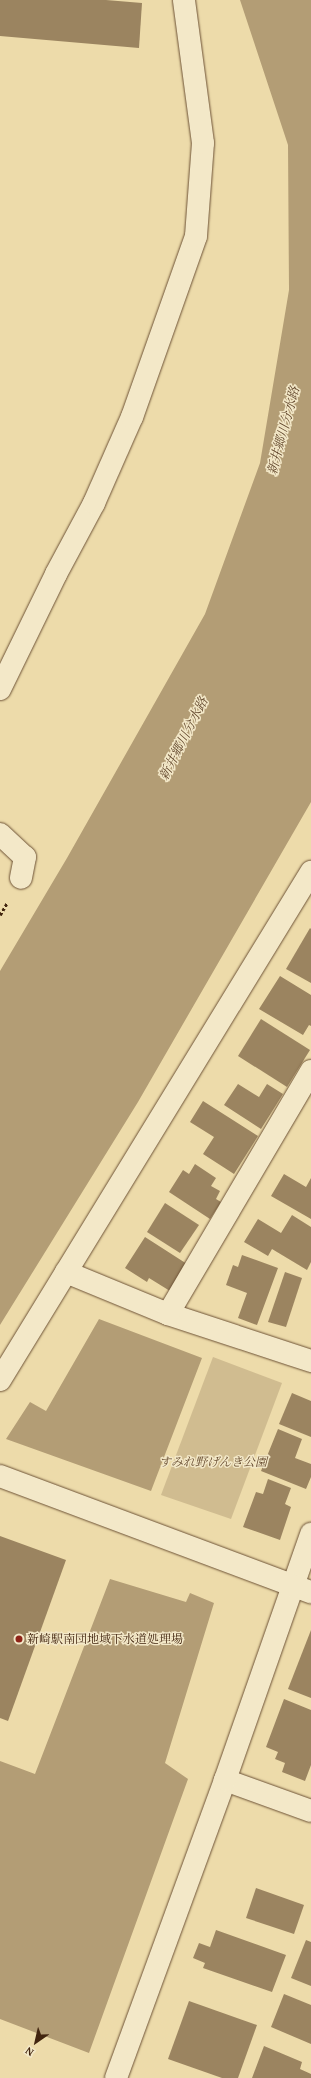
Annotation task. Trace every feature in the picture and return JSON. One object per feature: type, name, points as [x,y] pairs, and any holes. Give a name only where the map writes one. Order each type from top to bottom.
[{"type":"street","points":[[0,689],[56,574],[94,503],[132,418],[196,236],[203,143],[184,0]]},
{"type":"street","points":[[0,834],[25,857],[21,878]]},
{"type":"street","points":[[0,1380],[311,872]]},
{"type":"street","points":[[168,1314],[311,1071]]},
{"type":"street","points":[[66,1272],[168,1314],[311,1361]]},
{"type":"street","points":[[0,1476],[302,1588]]},
{"type":"street","points":[[116,2078],[225,1780],[302,1588],[311,1534]]},
{"type":"street","points":[[225,1780],[311,1811]]},
{"type":"green space","name":"すみれ野げんき公園","points":[[213,1357],[282,1383],[231,1519],[161,1495]]},
{"type":"water","name":"新井郷川分水路","points":[[240,0],[311,0],[311,802],[138,1102],[0,1325],[0,971],[67,858],[205,614],[260,463],[289,290],[288,145]]},
{"type":"water","points":[[99,1319],[202,1358],[151,1491],[6,1439],[30,1402],[46,1411]]},
{"type":"water","points":[[110,1579],[186,1602],[190,1593],[214,1603],[165,1763],[188,1779],[89,2053],[0,2019],[0,1761],[35,1774]]},
{"type":"building","points":[[0,0],[106,0],[142,3],[139,48],[0,36]]},
{"type":"building","points":[[310,928],[311,929],[311,983],[286,969]]},
{"type":"building","points":[[280,976],[311,995],[311,1026],[309,1025],[303,1035],[259,1009]]},
{"type":"building","points":[[261,1019],[310,1050],[287,1087],[238,1056]]},
{"type":"building","points":[[238,1084],[259,1097],[267,1084],[283,1094],[261,1129],[224,1105]]},
{"type":"building","points":[[203,1101],[258,1136],[234,1174],[203,1154],[214,1137],[190,1122]]},
{"type":"building","points":[[195,1164],[216,1178],[211,1186],[220,1191],[216,1199],[221,1202],[210,1219],[169,1192],[183,1170],[189,1174]]},
{"type":"building","points":[[284,1174],[306,1187],[311,1178],[311,1219],[271,1196]]},
{"type":"building","points":[[165,1203],[199,1225],[180,1253],[147,1232]]},
{"type":"building","points":[[292,1215],[311,1227],[311,1262],[307,1270],[272,1249],[268,1256],[244,1242],[258,1219],[281,1233]]},
{"type":"building","points":[[145,1237],[187,1264],[170,1291],[149,1278],[147,1282],[125,1268]]},
{"type":"building","points":[[242,1255],[278,1268],[257,1325],[238,1318],[247,1293],[226,1285],[233,1265],[238,1267]]},
{"type":"building","points":[[285,1272],[302,1278],[286,1327],[268,1322]]},
{"type":"building","points":[[292,1393],[311,1401],[311,1437],[279,1424]]},
{"type":"building","points":[[278,1429],[302,1439],[295,1458],[311,1464],[311,1477],[306,1489],[261,1471]]},
{"type":"building","points":[[268,1479],[291,1488],[285,1504],[291,1507],[280,1540],[243,1527],[256,1492],[263,1494]]},
{"type":"building","name":"新崎駅南団地域下水道処理場","points":[[0,1536],[66,1560],[8,1721],[0,1718]]},
{"type":"building","points":[[311,1630],[311,1698],[288,1689]]},
{"type":"building","points":[[284,1699],[311,1710],[311,1765],[305,1781],[282,1772],[285,1763],[275,1759],[278,1752],[266,1747]]},
{"type":"building","points":[[256,1888],[304,1905],[294,1934],[246,1918]]},
{"type":"building","points":[[216,1930],[286,1955],[272,1992],[203,1968],[205,1963],[193,1958],[199,1943],[210,1947]]},
{"type":"building","points":[[306,1940],[311,1942],[311,1986],[291,1978]]},
{"type":"building","points":[[284,1994],[311,2005],[311,2044],[271,2027]]},
{"type":"building","points":[[189,2001],[257,2025],[238,2078],[222,2078],[168,2059]]},
{"type":"building","points":[[264,2046],[302,2062],[300,2069],[311,2074],[311,2078],[252,2078]]},
{"type":"place","name":"新崎駅南団地域下水道処理場","points":[[19,1639]]}]
